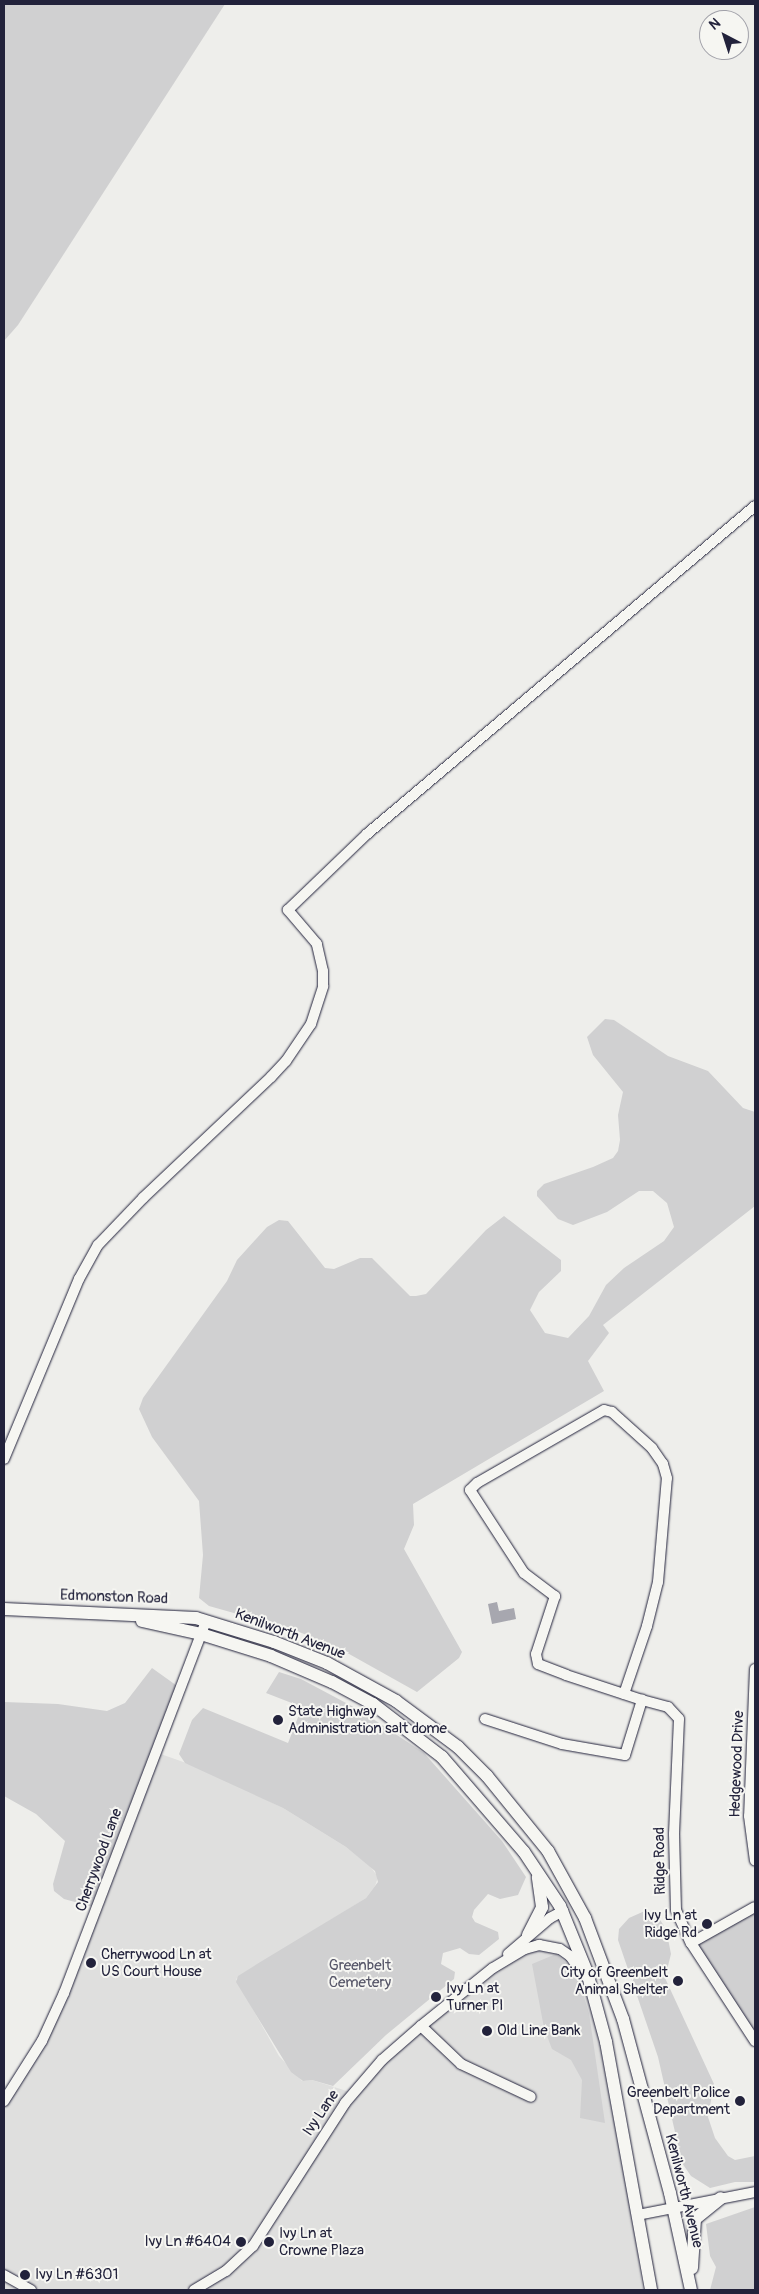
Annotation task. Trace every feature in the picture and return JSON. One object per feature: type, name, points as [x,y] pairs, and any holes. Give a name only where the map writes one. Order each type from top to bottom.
[{"type":"main road","name":"Edmonston Road","points":[[4,1609],[158,1623],[201,1634]]},
{"type":"main road","name":"Edmonston Road","points":[[20,1610],[162,1614],[206,1621]]},
{"type":"main road","name":"Kenilworth Avenue","points":[[206,1621],[274,1642],[344,1671],[396,1701],[458,1747],[508,1799],[548,1851],[577,1900],[593,1937],[623,2019],[673,2208],[692,2290]]},
{"type":"main road","name":"Kenilworth Avenue","points":[[201,1634],[271,1656],[332,1682],[406,1727],[467,1783],[535,1868],[563,1911],[582,1954],[606,2042],[651,2290]]},
{"type":"main road","points":[[528,1935],[542,1908],[542,1889],[535,1868]]},
{"type":"main road","points":[[563,1911],[576,1917],[593,1937]]},
{"type":"main road","points":[[692,2290],[693,2224],[700,2212],[721,2198]]},
{"type":"street","points":[[4,1459],[78,1279],[98,1245],[143,1198],[271,1077],[286,1061],[311,1024],[323,986],[323,971],[317,944],[288,910],[366,834],[755,506]]},
{"type":"street","points":[[485,1719],[562,1744],[625,1755],[642,1700],[624,1694],[538,1664],[536,1654],[554,1596],[524,1574],[470,1490],[477,1483],[604,1410],[612,1412],[652,1448],[663,1464],[667,1478],[658,1582],[624,1694]]},
{"type":"street","name":"Cherrywood Lane","points":[[4,2102],[42,2041],[64,1993],[206,1621]]},
{"type":"street","name":"Hedgewood Drive","points":[[755,1668],[749,1816],[755,1861]]},
{"type":"street","name":"Ridge Road","points":[[642,1700],[668,1707],[679,1719],[675,1894],[680,1922],[755,2041]]},
{"type":"street","points":[[692,1943],[755,1907]]},
{"type":"street","name":"Ivy Lane","points":[[194,2290],[226,2271],[253,2246],[345,2103],[382,2060],[493,1968],[528,1935],[563,1911]]},
{"type":"street","name":"Ivy Lane","points":[[493,1968],[525,1949],[550,1945],[570,1956],[591,1988]]},
{"type":"street","points":[[421,2026],[462,2064],[531,2097]]},
{"type":"street","points":[[638,2215],[755,2192]]},
{"type":"street","points":[[4,2275],[31,2290]]},
{"type":"shaded area","points":[[497,1602],[499,1611],[514,1608],[516,1619],[492,1624],[488,1604]]},
{"type":"shaded area","points":[[155,1752],[206,1770],[283,1808],[346,1847],[370,1866],[378,1877],[375,1886],[366,1898],[236,1979],[279,2056],[302,2081],[312,2080],[353,2093],[372,2071],[525,1949],[560,1949],[591,1988],[618,2115],[643,2290],[4,2290],[4,2101],[42,2041]]},
{"type":"green space","points":[[4,4],[225,4],[18,325],[4,341]]},
{"type":"green space","points":[[605,1019],[614,1020],[668,1056],[708,1071],[743,1108],[755,1112],[755,1206],[603,1325],[609,1333],[588,1361],[604,1391],[413,1504],[414,1525],[404,1549],[462,1652],[459,1658],[417,1692],[342,1650],[297,1631],[209,1606],[199,1598],[203,1555],[199,1501],[152,1437],[139,1409],[143,1398],[227,1281],[237,1260],[267,1227],[279,1220],[288,1221],[325,1268],[334,1269],[360,1258],[372,1258],[410,1296],[416,1296],[426,1294],[486,1230],[504,1216],[561,1260],[561,1271],[539,1292],[530,1310],[545,1333],[568,1338],[589,1316],[606,1285],[624,1268],[664,1241],[674,1227],[667,1203],[653,1191],[639,1191],[607,1212],[573,1225],[558,1219],[537,1196],[537,1191],[544,1184],[593,1167],[613,1158],[618,1151],[620,1140],[618,1115],[623,1092],[593,1055],[587,1037]]},
{"type":"green space","points":[[152,1668],[180,1688],[97,1908],[64,1899],[54,1891],[53,1884],[65,1841],[36,1814],[4,1796],[4,1702],[58,1704],[107,1711],[125,1703]]},
{"type":"green space","name":"Greenbelt Cemetery","points":[[279,1672],[301,1679],[361,1711],[424,1753],[502,1841],[526,1877],[518,1895],[500,1899],[488,1894],[474,1910],[472,1917],[475,1922],[498,1932],[499,1939],[479,1955],[469,1954],[460,1948],[443,1953],[441,1964],[455,1972],[454,1979],[386,2035],[333,2086],[312,2080],[303,2081],[291,2072],[236,1982],[238,1976],[366,1898],[378,1882],[375,1871],[346,1847],[283,1808],[185,1763],[179,1754],[192,1720],[203,1708],[288,1743],[302,1707],[266,1693]]},
{"type":"green space","points":[[755,1907],[755,2041],[691,1943]]},
{"type":"green space","points":[[647,1910],[655,1912],[666,1929],[671,1954],[665,1978],[714,2084],[708,2117],[715,2138],[728,2156],[735,2160],[755,2156],[755,2182],[735,2182],[710,2188],[691,2176],[682,2163],[658,2057],[618,1940],[619,1929],[629,1918]]},
{"type":"green space","points":[[556,1954],[576,1972],[589,2013],[605,2123],[580,2118],[582,2080],[571,2060],[552,2049],[544,2028],[532,1964]]},
{"type":"green space","points":[[755,2207],[755,2290],[710,2290],[716,2267],[710,2256],[706,2224]]},
{"type":"place","name":"State Highway Administration salt dome","points":[[278,1720]]},
{"type":"place","name":"Ivy Ln at Ridge Rd","points":[[707,1924]]},
{"type":"place","name":"Cherrywood Ln at US Court House","points":[[91,1963]]},
{"type":"place","name":"City of Greenbelt Animal Shelter","points":[[678,1981]]},
{"type":"place","name":"Ivy Ln at Turner Pl","points":[[436,1997]]},
{"type":"place","name":"Old Line Bank","points":[[487,2031]]},
{"type":"place","name":"Greenbelt Police Department","points":[[740,2101]]},
{"type":"place","name":"Ivy Ln #6404","points":[[241,2242]]},
{"type":"place","name":"Ivy Ln at Crowne Plaza","points":[[269,2242]]},
{"type":"place","name":"Ivy Ln #6301","points":[[25,2275]]}]
